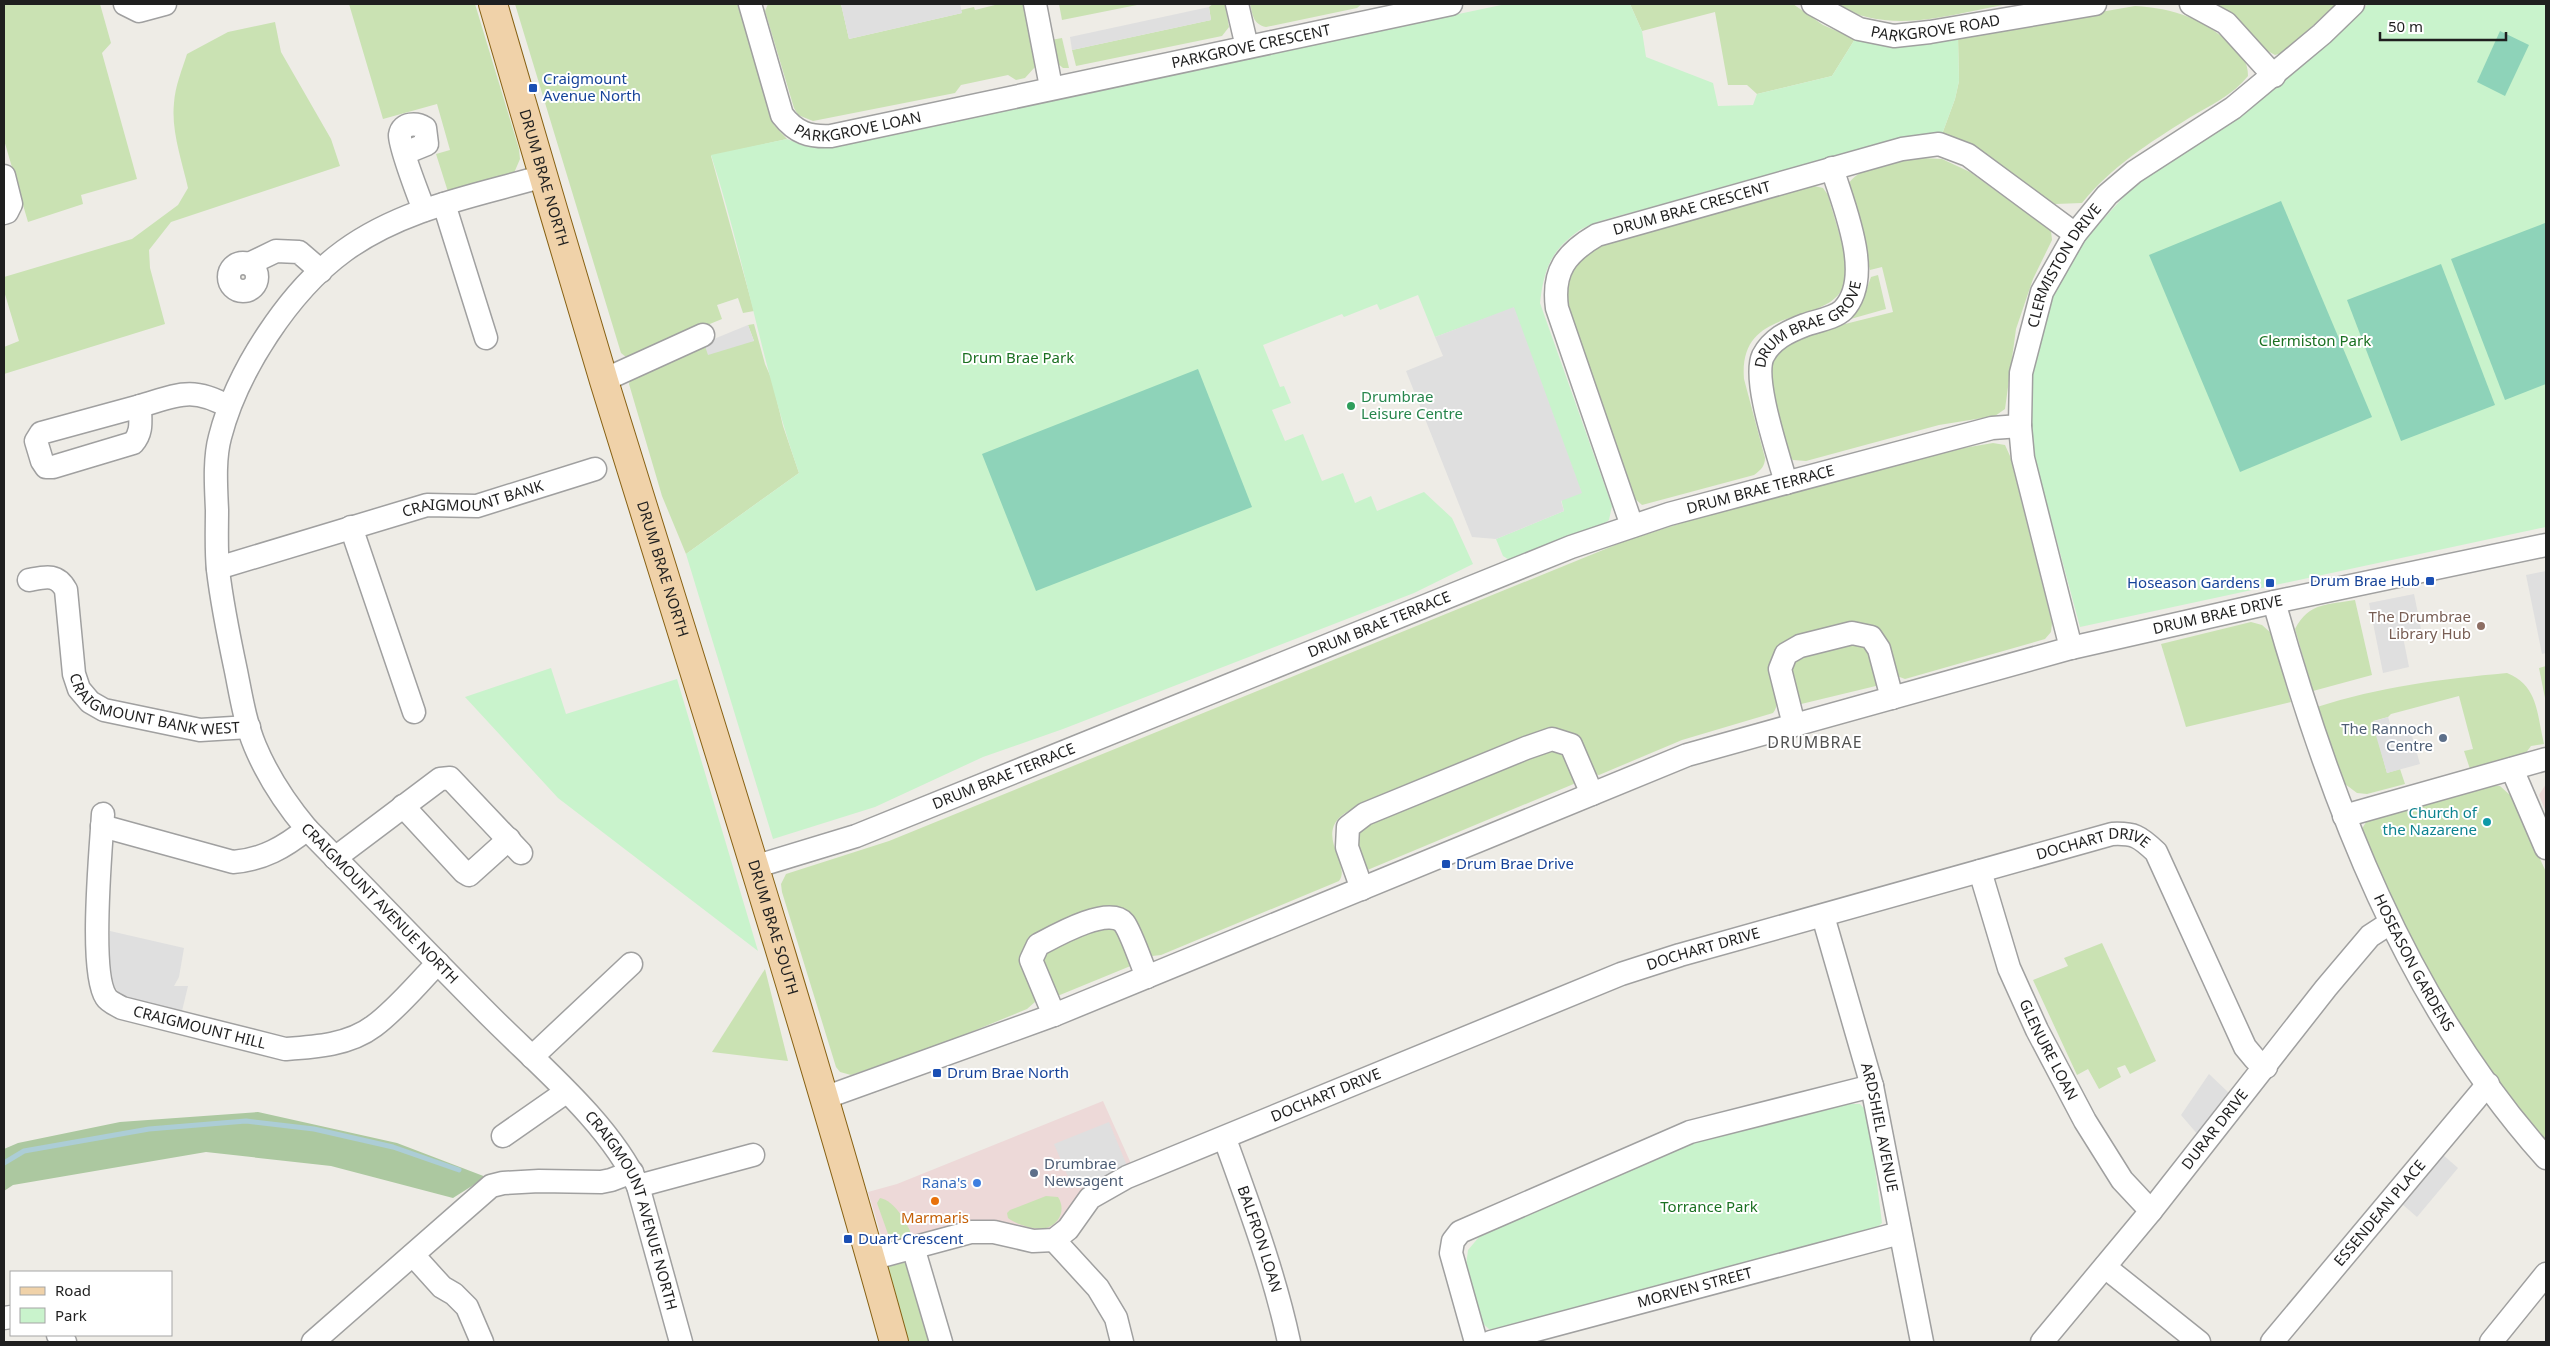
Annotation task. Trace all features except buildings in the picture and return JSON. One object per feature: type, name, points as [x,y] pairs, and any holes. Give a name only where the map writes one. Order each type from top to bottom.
[{"type":"main road","name":"DRUM BRAE NORTH","points":[[493,4],[604,380],[722,757]]},
{"type":"main road","name":"DRUM BRAE SOUTH","points":[[722,757],[824,1098]]},
{"type":"main road","points":[[824,1098],[872,1259],[894,1342]]},
{"type":"street","points":[[125,4],[139,11],[165,4]]},
{"type":"street","name":"PARKGROVE LOAN","points":[[750,4],[782,115],[790,125],[802,133],[816,137],[831,136],[1051,87]]},
{"type":"street","points":[[1035,4],[1051,87]]},
{"type":"street","points":[[1237,4],[1246,47]]},
{"type":"street","name":"PARKGROVE CRESCENT","points":[[1051,87],[1246,47],[1379,11],[1451,4]]},
{"type":"street","name":"PARKGROVE ROAD","points":[[1813,4],[1858,28],[1894,36],[2095,4]]},
{"type":"street","points":[[2191,4],[2226,24],[2274,76]]},
{"type":"street","name":"CLERMISTON DRIVE","points":[[2071,648],[2023,458],[2020,426],[2021,373],[2042,292],[2075,234],[2108,195],[2134,172],[2233,108],[2274,76],[2353,4]]},
{"type":"street","name":"DRUM BRAE CRESCENT","points":[[1632,526],[1557,308],[1555,293],[1559,270],[1567,258],[1581,244],[1597,235],[1832,168],[1902,149],[1939,144],[1968,156],[2075,234]]},
{"type":"street","points":[[405,153],[434,207],[486,338]]},
{"type":"street","name":"DRUM BRAE GROVE","points":[[1786,483],[1759,383],[1762,357],[1778,337],[1842,312],[1853,298],[1857,281],[1856,249],[1832,168]]},
{"type":"street","points":[[4,176],[11,204],[7,212],[4,213]]},
{"type":"street","name":"CRAIGMOUNT AVENUE NORTH","points":[[544,176],[398,218],[371,233],[343,252],[321,271],[272,328],[249,364],[229,407],[219,440],[216,488],[218,568],[233,656],[248,727],[254,745],[276,789],[307,829],[595,1123],[635,1179],[681,1342]]},
{"type":"street","points":[[248,264],[276,251],[299,252],[321,271]]},
{"type":"street","points":[[604,380],[703,335]]},
{"type":"street","points":[[140,406],[182,394],[194,393],[204,395],[229,407]]},
{"type":"street","name":"DRUM BRAE TERRACE","points":[[754,867],[856,836],[1562,551],[1632,526],[1992,428],[2020,426]]},
{"type":"street","name":"CRAIGMOUNT BANK","points":[[218,568],[427,505],[477,506],[595,469]]},
{"type":"street","points":[[351,527],[414,712]]},
{"type":"street","name":"DRUM BRAE DRIVE","points":[[824,1098],[1054,1016],[1687,755],[2071,648],[2274,602],[2546,546]]},
{"type":"street","name":"CRAIGMOUNT BANK WEST","points":[[28,580],[51,576],[61,581],[66,590],[74,674],[79,689],[90,702],[104,710],[200,730],[248,727]]},
{"type":"street","name":"HOSEASON GARDENS","points":[[2274,602],[2302,700],[2344,816],[2390,923],[2458,1042],[2527,1137],[2546,1158]]},
{"type":"street","points":[[1794,725],[1780,669],[1786,654],[1800,646],[1852,633],[1871,637],[1879,649],[1892,698]]},
{"type":"street","points":[[1362,888],[1346,847],[1348,827],[1366,814],[1526,748],[1552,739],[1571,745],[1592,794]]},
{"type":"street","points":[[2344,816],[2546,760]]},
{"type":"street","points":[[2512,769],[2546,848]]},
{"type":"street","points":[[335,858],[404,806],[440,779],[450,778],[515,846],[469,875],[464,872],[404,806]]},
{"type":"street","name":"CRAIGMOUNT HILL","points":[[307,829],[267,855],[252,860],[233,862],[103,820],[97,920],[100,980],[106,998],[122,1008],[284,1049],[312,1047],[348,1038],[374,1026],[438,963]]},
{"type":"street","name":"DOCHART DRIVE","points":[[1054,1240],[1068,1230],[1090,1198],[1115,1183],[1440,1047],[1621,974],[1680,955],[2112,834],[2131,833],[2156,852],[2245,1047],[2255,1059],[2266,1067]]},
{"type":"street","name":"GLENURE LOAN","points":[[1980,871],[2009,968],[2037,1030],[2091,1129],[2122,1180],[2151,1211]]},
{"type":"street","points":[[1054,1016],[1031,960],[1038,944],[1055,936],[1104,916],[1114,917],[1124,923],[1147,977]]},
{"type":"street","name":"ARDSHIEL AVENUE","points":[[1824,916],[1872,1086],[1922,1342]]},
{"type":"street","name":"DURAR DRIVE","points":[[2042,1342],[2151,1211],[2266,1067],[2326,988],[2370,936],[2390,923]]},
{"type":"street","points":[[532,1057],[631,964]]},
{"type":"street","name":"ESSENDEAN PLACE","points":[[2272,1342],[2488,1084]]},
{"type":"street","points":[[1476,1342],[1451,1253],[1453,1241],[1460,1232],[1690,1132],[1872,1086]]},
{"type":"street","points":[[511,1135],[566,1092]]},
{"type":"street","name":"BALFRON LOAN","points":[[1225,1138],[1265,1251],[1280,1300],[1289,1342]]},
{"type":"street","points":[[313,1342],[491,1186],[503,1183],[539,1181],[601,1182],[635,1179],[753,1155]]},
{"type":"street","points":[[872,1259],[971,1232],[994,1232],[1034,1241],[1054,1240],[1098,1288],[1116,1318],[1122,1342]]},
{"type":"street","name":"MORVEN STREET","points":[[1491,1342],[1900,1233]]},
{"type":"street","points":[[914,1247],[941,1342]]},
{"type":"street","points":[[413,1255],[438,1283],[454,1294],[467,1307],[482,1342]]},
{"type":"street","points":[[2105,1267],[2199,1342]]},
{"type":"street","points":[[2491,1342],[2546,1274]]},
{"type":"shaded area","points":[[841,4],[960,4],[962,13],[849,39]]},
{"type":"shaded area","points":[[1209,7],[1211,20],[1072,50],[1070,37]]},
{"type":"shaded area","points":[[1514,307],[1582,493],[1561,501],[1564,511],[1496,539],[1472,537],[1406,371],[1443,356],[1435,337]]},
{"type":"shaded area","points":[[748,325],[754,341],[708,355],[704,343]]},
{"type":"shaded area","points":[[2546,571],[2546,653],[2542,654],[2526,575]]},
{"type":"shaded area","points":[[2414,594],[2422,633],[2403,637],[2409,667],[2383,673],[2369,603]]},
{"type":"shaded area","points":[[2388,717],[2392,730],[2409,725],[2420,764],[2387,773],[2372,722]]},
{"type":"shaded area","points":[[2546,784],[2546,812],[2539,795]]},
{"type":"shaded area","points":[[110,931],[184,948],[179,977],[174,986],[188,986],[182,1011],[121,996],[109,978]]},
{"type":"shaded area","points":[[2209,1074],[2230,1094],[2199,1136],[2181,1115]]},
{"type":"shaded area","points":[[1103,1101],[1133,1168],[1072,1212],[1048,1233],[895,1243],[888,1241],[881,1235],[868,1192],[897,1184]]},
{"type":"shaded area","points":[[1109,1122],[1127,1166],[1085,1184],[1071,1184],[1054,1144]]},
{"type":"shaded area","points":[[2435,1148],[2458,1168],[2417,1217],[2394,1197]]},
{"type":"green space","points":[[4,4],[100,4],[111,43],[102,53],[137,179],[81,195],[83,204],[28,222],[4,140]]},
{"type":"green space","points":[[349,4],[475,4],[519,149],[520,159],[514,173],[449,195],[436,154],[450,150],[437,104],[383,119]]},
{"type":"green space","points":[[515,4],[739,4],[770,116],[774,125],[787,139],[711,156],[754,311],[743,313],[738,298],[717,305],[722,319],[634,355],[626,357],[621,353]]},
{"type":"green space","points":[[768,4],[841,4],[849,39],[962,13],[961,10],[974,7],[975,10],[999,4],[1023,4],[1035,67],[1025,78],[1016,80],[1008,75],[961,85],[955,93],[813,121],[798,115],[794,108],[765,11]]},
{"type":"green space","points":[[1059,4],[1142,4],[1062,20]]},
{"type":"green space","points":[[1213,4],[1225,4],[1229,27],[1222,36],[1076,66],[1072,50],[1211,20],[1209,7]]},
{"type":"green space","points":[[1250,4],[1362,4],[1357,8],[1266,27],[1256,22]]},
{"type":"green space","name":"Drum Brae Park","points":[[1506,4],[1630,4],[1642,31],[1646,57],[1713,83],[1718,106],[1753,105],[1757,94],[1832,76],[1855,39],[1906,44],[1958,37],[1959,81],[1955,99],[1941,137],[1920,136],[1721,187],[1615,217],[1584,228],[1560,247],[1546,271],[1540,303],[1612,506],[1609,520],[1602,525],[1511,561],[1503,556],[1496,539],[1564,511],[1514,308],[1435,337],[1418,295],[1380,310],[1377,304],[1344,317],[1342,314],[1263,345],[1280,387],[1284,386],[1291,403],[1272,410],[1285,441],[1303,434],[1322,481],[1343,473],[1355,503],[1371,496],[1377,511],[1424,492],[1452,518],[1473,564],[1414,593],[1063,729],[983,757],[875,807],[773,839],[686,554],[799,473],[775,395],[734,234],[711,155],[787,139],[804,146],[824,148]]},
{"type":"green space","points":[[1630,4],[1793,4],[1823,25],[1855,39],[1832,76],[1757,94],[1747,85],[1728,85],[1715,12],[1642,31]]},
{"type":"green space","points":[[1833,4],[2008,4],[1941,17],[1898,21],[1855,14]]},
{"type":"green space","points":[[2216,4],[2336,4],[2285,52],[2275,55],[2266,50],[2240,21]]},
{"type":"green space","name":"Clermiston Park","points":[[2368,4],[2546,4],[2546,527],[2080,627],[2033,452],[2028,367],[2049,298],[2086,238],[2140,179],[2240,117],[2328,43]]},
{"type":"green space","points":[[2135,6],[2176,12],[2212,29],[2242,56],[2246,63],[2248,76],[2228,94],[2174,127],[2118,166],[2082,203],[2055,204],[1977,151],[1941,137],[1955,99],[1959,81],[1958,37]]},
{"type":"green space","points":[[275,22],[281,52],[331,139],[340,166],[171,222],[149,250],[150,268],[165,324],[4,374],[4,347],[19,341],[4,291],[4,277],[132,239],[178,205],[188,188],[180,157],[173,114],[177,84],[187,54],[228,32]]},
{"type":"green space","points":[[2500,31],[2529,45],[2505,96],[2477,82]]},
{"type":"green space","points":[[1062,38],[1069,68],[1063,68],[1057,63],[1051,40]]},
{"type":"green space","points":[[1922,158],[1942,159],[1970,172],[2051,231],[2052,240],[2033,279],[2016,329],[2005,409],[1995,416],[1939,425],[1806,461],[1793,460],[1787,454],[1768,368],[1771,359],[1797,336],[1893,312],[1882,267],[1870,270],[1848,186],[1852,179],[1869,169],[1892,162]]},
{"type":"green space","points":[[1814,186],[1823,188],[1828,195],[1842,243],[1847,269],[1842,289],[1830,302],[1774,324],[1757,335],[1746,353],[1744,379],[1765,458],[1761,470],[1754,475],[1642,505],[1633,497],[1565,299],[1569,270],[1601,241]]},
{"type":"green space","points":[[2281,201],[2372,417],[2240,472],[2149,255]]},
{"type":"green space","points":[[2545,223],[2546,384],[2505,400],[2451,259]]},
{"type":"green space","points":[[2441,264],[2495,405],[2401,441],[2347,300]]},
{"type":"green space","points":[[1878,275],[1886,309],[1847,320],[1862,302],[1871,277]]},
{"type":"green space","points":[[754,324],[765,364],[772,380],[783,426],[799,473],[686,554],[662,496],[629,384],[630,379],[704,343],[754,341],[748,325]]},
{"type":"green space","points":[[1198,369],[1252,507],[1036,591],[982,454]]},
{"type":"green space","points":[[1993,443],[2005,445],[2010,456],[2052,623],[2051,632],[2045,639],[1905,679],[1897,676],[1885,642],[1872,626],[1852,624],[1806,635],[1781,646],[1775,651],[1771,659],[1771,675],[1777,700],[1773,713],[1682,740],[1599,775],[1594,774],[1536,733],[1355,807],[1342,815],[1334,826],[1332,835],[1341,868],[1342,875],[1339,881],[1161,955],[1152,956],[1117,909],[1100,907],[1027,942],[1024,949],[1023,963],[1036,998],[1035,1002],[1027,1009],[937,1046],[851,1075],[840,1072],[836,1067],[782,892],[781,884],[786,874],[889,841],[1625,541],[1688,521],[1946,451]]},
{"type":"green space","points":[[2355,600],[2372,675],[2313,691],[2295,629],[2300,620],[2313,609],[2328,604]]},
{"type":"green space","points":[[2251,622],[2262,625],[2271,633],[2291,702],[2186,727],[2161,644]]},
{"type":"green space","points":[[1855,642],[1871,650],[1880,685],[1797,705],[1789,669],[1798,657]]},
{"type":"green space","points":[[2546,666],[2546,703],[2539,668]]},
{"type":"green space","points":[[551,668],[566,714],[677,679],[758,951],[558,798],[465,697]]},
{"type":"green space","points":[[2507,673],[2517,678],[2530,693],[2537,712],[2544,744],[2531,746],[2525,754],[2470,769],[2464,751],[2473,749],[2459,696],[2391,714],[2388,717],[2373,721],[2387,773],[2400,769],[2405,784],[2367,794],[2357,793],[2345,784],[2317,707],[2387,689]]},
{"type":"green space","points":[[1544,748],[1565,753],[1576,783],[1365,871],[1356,846],[1356,831],[1366,823]]},
{"type":"green space","points":[[2492,785],[2500,786],[2511,796],[2546,872],[2546,1142],[2483,1061],[2454,1018],[2428,974],[2364,840],[2362,829],[2366,822]]},
{"type":"green space","points":[[1104,927],[1118,931],[1133,965],[1055,997],[1042,963],[1049,949]]},
{"type":"green space","points":[[2102,943],[2156,1061],[2130,1074],[2125,1065],[2117,1068],[2121,1077],[2099,1089],[2088,1069],[2077,1075],[2033,980],[2068,966],[2064,958]]},
{"type":"green space","points":[[765,969],[788,1061],[712,1052]]},
{"type":"green space","name":"Torrance Park","points":[[1847,1104],[1860,1104],[1868,1113],[1882,1223],[1869,1234],[1506,1331],[1489,1329],[1480,1321],[1465,1273],[1468,1250],[1479,1237],[1685,1143]]},
{"type":"green space","points":[[258,1112],[397,1143],[486,1177],[453,1198],[331,1166],[206,1152],[13,1185],[4,1191],[4,1149],[18,1143],[120,1122]]},
{"type":"green space","points":[[1046,1196],[1058,1197],[1061,1206],[1058,1220],[1051,1226],[1042,1229],[1031,1228],[1020,1225],[1008,1218],[1007,1213],[1010,1210]]},
{"type":"green space","points":[[880,1198],[895,1208],[908,1226],[912,1237],[899,1239],[888,1234],[877,1203]]},
{"type":"green space","points":[[907,1262],[930,1342],[907,1342],[886,1267]]},
{"type":"waterway","points":[[4,1163],[24,1151],[149,1129],[246,1121],[314,1129],[393,1147],[459,1170]]},
{"type":"place","name":"Craigmount Avenue North","points":[[533,88]]},
{"type":"place","name":"Drumbrae Leisure Centre","points":[[1351,406]]},
{"type":"place","name":"Drum Brae Hub","points":[[2430,581]]},
{"type":"place","name":"Hoseason Gardens","points":[[2270,583]]},
{"type":"place","name":"The Drumbrae Library Hub","points":[[2481,626]]},
{"type":"place","name":"The Rannoch Centre","points":[[2443,738]]},
{"type":"place","name":"Church of the Nazarene","points":[[2487,822]]},
{"type":"place","name":"Drum Brae Drive","points":[[1446,864]]},
{"type":"place","name":"Drum Brae North","points":[[937,1073]]},
{"type":"place","name":"Drumbrae Newsagent","points":[[1034,1173]]},
{"type":"place","name":"Rana's","points":[[977,1183]]},
{"type":"place","name":"Marmaris","points":[[935,1201]]},
{"type":"place","name":"Duart Crescent","points":[[848,1239]]},
{"type":"district","name":"DRUMBRAE","points":[[1815,742]]}]
